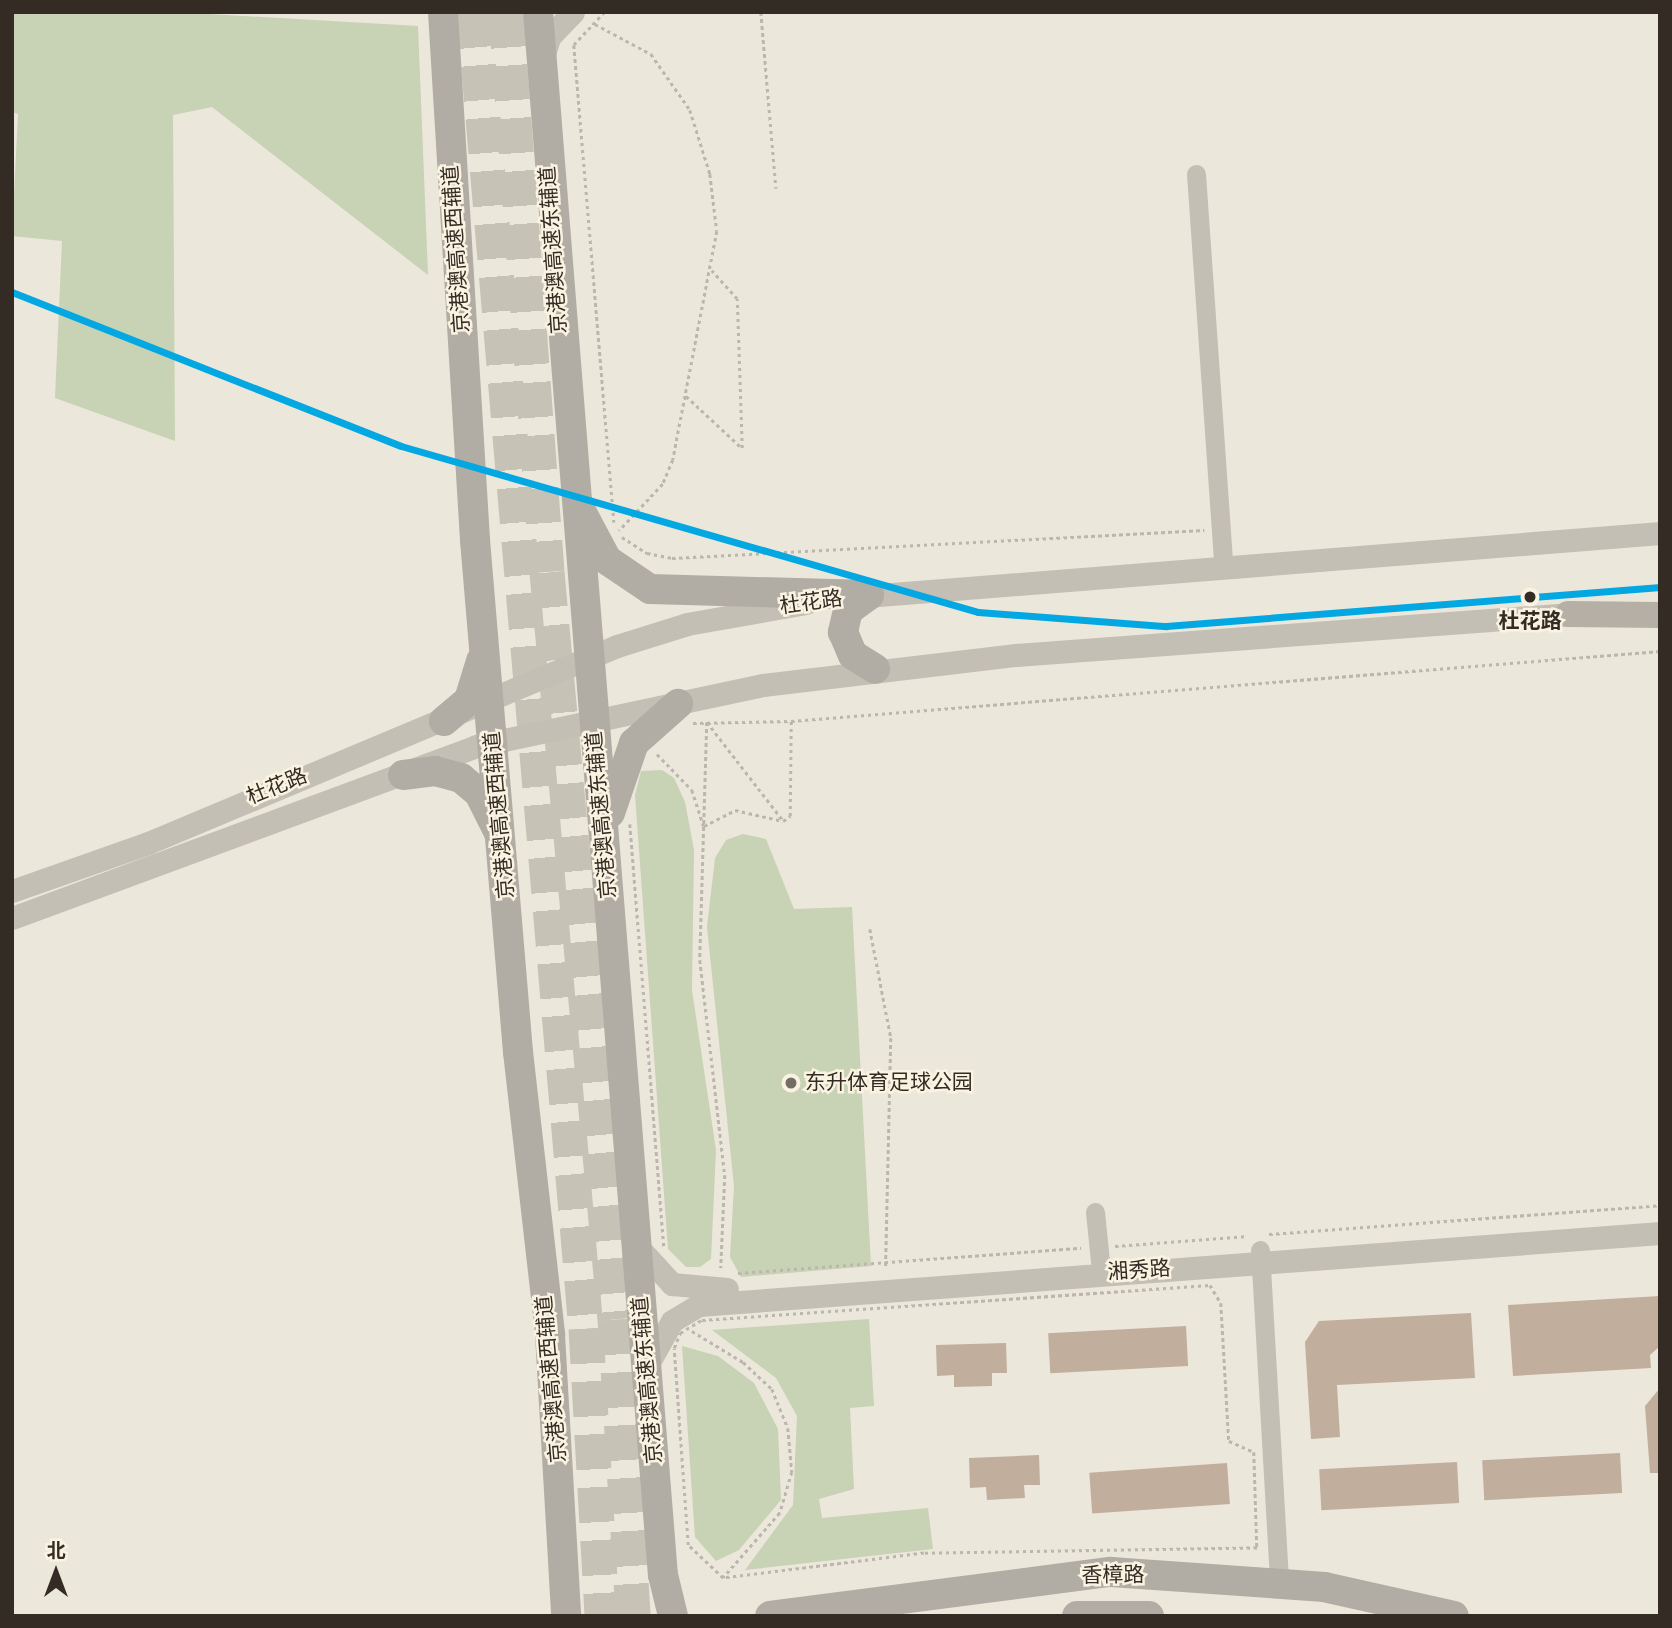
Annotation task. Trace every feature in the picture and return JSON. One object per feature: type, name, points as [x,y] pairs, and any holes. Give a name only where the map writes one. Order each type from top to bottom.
[{"type":"main road","name":"京港澳高速西辅道","points":[[443,12],[483,625],[558,1438],[566,1616]]},
{"type":"main road","name":"京港澳高速东辅道","points":[[538,12],[572,484],[648,1364],[663,1575],[673,1616]]},
{"type":"main road","points":[[572,484],[598,548],[621,573],[650,589],[869,595]]},
{"type":"main road","points":[[869,595],[848,610],[843,632],[853,654],[875,669]]},
{"type":"main road","points":[[1568,614],[1660,615]]},
{"type":"main road","points":[[444,721],[475,689],[483,625]]},
{"type":"main road","points":[[604,848],[625,760],[646,727],[683,713]]},
{"type":"main road","points":[[402,775],[448,773],[472,786],[504,849]]},
{"type":"main road","name":"香樟路","points":[[771,1616],[1111,1572],[1324,1587],[1454,1616]]},
{"type":"main road","name":"香樟路","points":[[1077,1616],[1149,1616]]},
{"type":"street","points":[[541,63],[550,36],[573,12]]},
{"type":"street","points":[[1196,174],[1223,565]]},
{"type":"street","points":[[1547,541],[1660,520]]},
{"type":"street","name":"杜花路","points":[[12,891],[148,843],[444,721],[588,658],[687,624],[869,595],[1223,565],[1660,533]]},
{"type":"street","name":"杜花路","points":[[12,918],[495,740],[594,723],[683,713],[875,669],[1660,608]]},
{"type":"street","points":[[1095,1212],[1100,1254]]},
{"type":"street","name":"湘秀路","points":[[648,1364],[672,1321],[699,1305],[1660,1220]]},
{"type":"street","name":"湘秀路","points":[[637,1246],[660,1277],[689,1289],[1100,1254],[1260,1256],[1660,1233]]},
{"type":"street","points":[[1260,1256],[1279,1583]]},
{"type":"path","points":[[605,12],[575,45],[610,513],[619,531],[647,553],[672,558],[1221,529]]},
{"type":"path","points":[[761,12],[776,188]]},
{"type":"path","points":[[595,23],[651,54],[690,110],[715,206],[711,270],[686,396],[663,484],[619,531]]},
{"type":"path","points":[[686,396],[742,448],[737,299],[711,270]]},
{"type":"path","points":[[683,713],[707,722],[791,721],[1660,651]]},
{"type":"path","points":[[704,826],[735,810],[783,821],[790,816],[791,721]]},
{"type":"path","points":[[707,722],[783,821]]},
{"type":"path","points":[[707,722],[700,960],[725,1175],[721,1273]]},
{"type":"path","points":[[656,743],[651,750],[692,790],[704,826]]},
{"type":"path","points":[[630,816],[667,1259]]},
{"type":"path","points":[[870,929],[891,1038],[886,1272]]},
{"type":"path","points":[[709,1275],[886,1272],[1660,1205]]},
{"type":"path","points":[[1209,1285],[1222,1303],[1229,1441],[1254,1452],[1257,1548],[924,1553],[723,1578],[688,1545],[674,1348],[686,1330],[702,1320],[1209,1285]]},
{"type":"path","points":[[686,1330],[707,1336],[772,1390],[788,1428],[792,1472],[780,1513],[723,1578]]},
{"type":"green space","points":[[12,12],[174,12],[418,26],[428,275],[212,107],[173,115],[175,441],[55,398],[62,241],[12,236],[18,114],[12,112]]},
{"type":"green space","points":[[662,770],[674,778],[685,802],[694,850],[692,990],[716,1150],[711,1259],[700,1267],[686,1267],[668,1249],[635,795],[641,771]]},
{"type":"green space","name":"东升体育足球公园","points":[[743,834],[766,839],[794,909],[852,907],[871,1266],[741,1277],[730,1257],[734,1186],[707,927],[715,858],[726,840]]},
{"type":"green space","points":[[869,1319],[874,1406],[850,1408],[854,1489],[819,1499],[822,1518],[928,1508],[933,1549],[745,1570],[793,1505],[797,1416],[776,1378],[712,1330]]},
{"type":"green space","points":[[682,1346],[718,1356],[754,1383],[778,1429],[781,1500],[739,1550],[716,1561],[695,1537]]},
{"type":"building","points":[[1660,1296],[1660,1346],[1650,1355],[1651,1368],[1513,1376],[1508,1305]]},
{"type":"building","points":[[1471,1313],[1475,1378],[1337,1385],[1340,1437],[1311,1439],[1305,1342],[1319,1321]]},
{"type":"building","points":[[1186,1326],[1188,1366],[1050,1373],[1048,1333]]},
{"type":"building","points":[[1006,1343],[1007,1373],[992,1373],[992,1386],[954,1387],[954,1375],[937,1376],[936,1345]]},
{"type":"building","points":[[1660,1388],[1660,1473],[1650,1473],[1645,1406]]},
{"type":"building","points":[[1620,1453],[1622,1493],[1484,1500],[1482,1460]]},
{"type":"building","points":[[1039,1455],[1040,1485],[1024,1485],[1025,1498],[987,1500],[986,1487],[970,1488],[969,1458]]},
{"type":"building","points":[[1457,1462],[1459,1503],[1321,1510],[1319,1469]]},
{"type":"building","points":[[1227,1463],[1230,1504],[1092,1514],[1089,1473]]},
{"type":"tunnel","points":[[474,12],[586,1328],[602,1616]]},
{"type":"tunnel","points":[[506,12],[547,572],[615,1319],[633,1616]]},
{"type":"transit line","points":[[12,292],[401,446],[978,612],[1166,626],[1660,587]]},
{"type":"place","name":"杜花路","points":[[1530,597]]},
{"type":"place","name":"东升体育足球公园","points":[[791,1083]]}]
